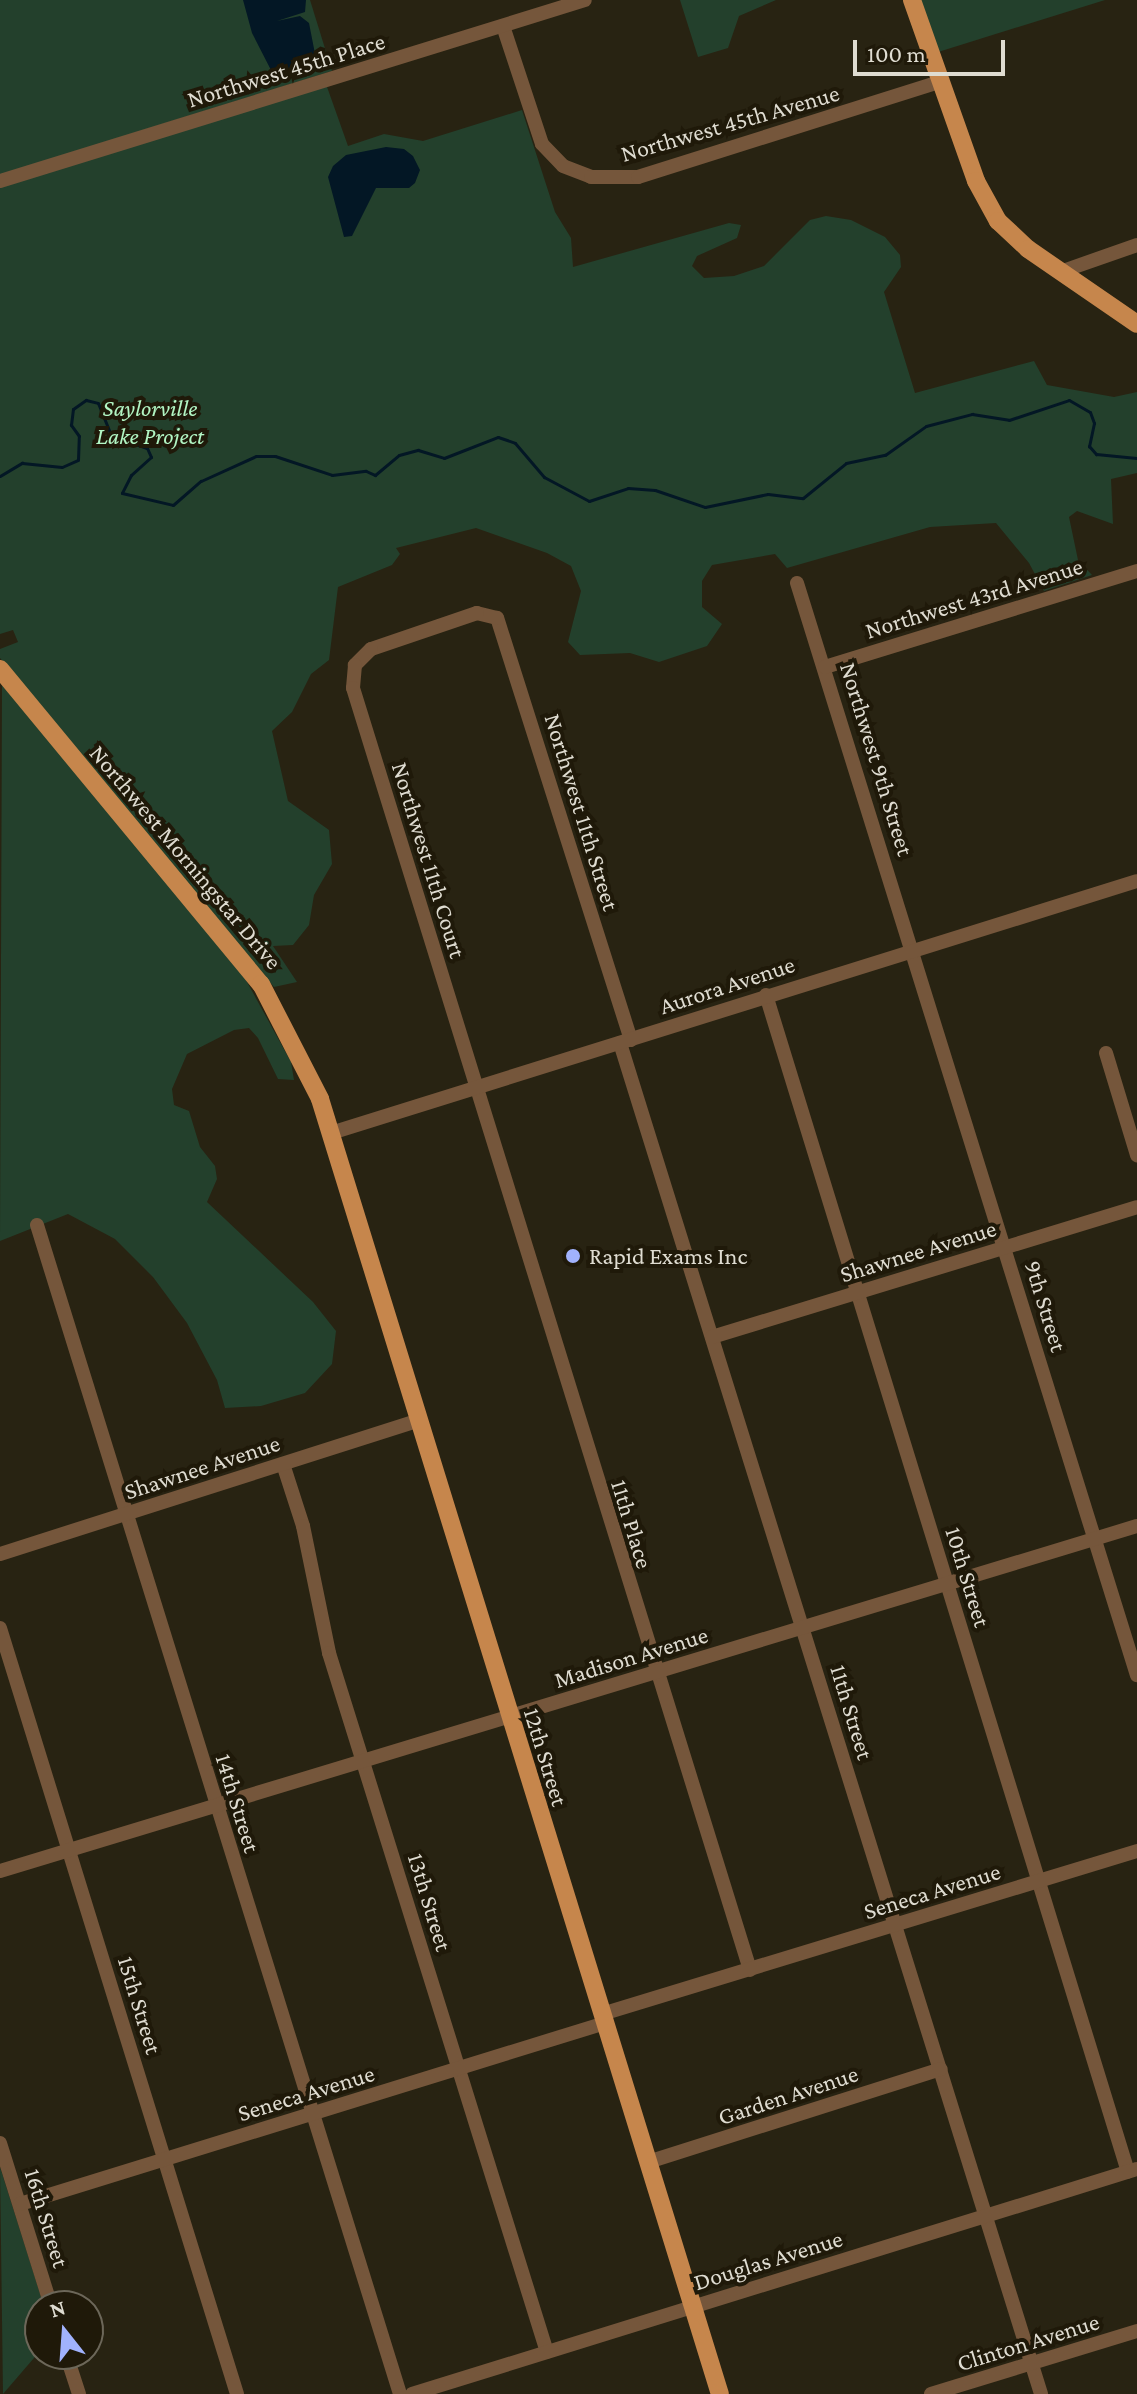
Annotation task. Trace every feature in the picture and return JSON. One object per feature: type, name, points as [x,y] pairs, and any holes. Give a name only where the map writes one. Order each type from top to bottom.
[{"type":"main road","points":[[912,0],[989,208],[1016,240],[1137,324]]},
{"type":"main road","name":"Northwest Morningstar Drive","points":[[0,669],[265,990],[297,1049],[331,1133]]},
{"type":"main road","name":"12th Street","points":[[331,1133],[720,2394]]},
{"type":"street","name":"Northwest 45th Place","points":[[0,181],[585,0]]},
{"type":"street","name":"Northwest 45th Avenue","points":[[503,26],[542,144],[576,173],[614,180],[638,177],[940,82]]},
{"type":"street","points":[[1060,272],[1137,245]]},
{"type":"street","name":"Northwest 43rd Avenue","points":[[825,667],[1137,571]]},
{"type":"street","name":"Northwest 9th Street","points":[[797,583],[913,949]]},
{"type":"street","name":"Northwest 11th Street","points":[[371,649],[477,613],[491,613],[501,624],[625,1042]]},
{"type":"street","name":"Northwest 11th Court","points":[[371,649],[355,665],[353,688],[477,1089]]},
{"type":"street","name":"Aurora Avenue","points":[[331,1133],[1137,881]]},
{"type":"street","name":"9th Street","points":[[913,949],[1137,1675]]},
{"type":"street","name":"10th Street","points":[[766,995],[1039,1881],[1133,2170]]},
{"type":"street","name":"11th Street","points":[[625,1042],[712,1337],[1041,2394]]},
{"type":"street","points":[[1106,1053],[1137,1155]]},
{"type":"street","name":"11th Place","points":[[477,1089],[655,1673],[750,1970]]},
{"type":"street","name":"Shawnee Avenue","points":[[712,1337],[1137,1207]]},
{"type":"street","name":"14th Street","points":[[37,1225],[400,2394]]},
{"type":"street","name":"Shawnee Avenue","points":[[0,1554],[418,1421]]},
{"type":"street","name":"13th Street","points":[[283,1464],[315,1578],[317,1612],[547,2352]]},
{"type":"street","name":"Madison Avenue","points":[[0,1871],[217,1808],[1137,1526]]},
{"type":"street","name":"15th Street","points":[[0,1628],[237,2394]]},
{"type":"street","name":"Seneca Avenue","points":[[20,2204],[459,2068],[750,1970],[1137,1851]]},
{"type":"street","name":"Garden Avenue","points":[[648,2162],[941,2069]]},
{"type":"street","name":"16th Street","points":[[0,2143],[46,2290]]},
{"type":"street","name":"Douglas Avenue","points":[[412,2394],[1133,2170]]},
{"type":"street","name":"Clinton Avenue","points":[[931,2394],[1137,2331]]},
{"type":"street","points":[[71,2370],[79,2394]]},
{"type":"green space","points":[[0,0],[310,0],[332,71],[0,175]]},
{"type":"green space","points":[[680,0],[776,0],[739,16],[728,48],[698,57]]},
{"type":"green space","points":[[917,0],[1105,0],[935,53]]},
{"type":"green space","name":"Saylorville Lake Project","points":[[326,84],[348,146],[384,134],[423,141],[522,110],[555,212],[571,238],[573,267],[729,223],[741,225],[737,238],[697,256],[692,266],[704,278],[734,276],[764,266],[810,220],[826,216],[851,220],[885,237],[900,255],[901,267],[884,292],[915,393],[1034,361],[1047,385],[1114,397],[1137,392],[1137,473],[1111,479],[1113,524],[1077,511],[1069,517],[1078,560],[1092,575],[1044,591],[1029,563],[996,523],[930,527],[787,568],[775,554],[712,565],[702,581],[702,607],[722,624],[707,646],[659,662],[630,653],[580,655],[568,642],[581,591],[571,566],[547,553],[476,528],[396,548],[400,554],[392,565],[338,587],[329,660],[311,674],[292,712],[272,731],[288,801],[329,830],[332,864],[314,895],[309,925],[293,945],[273,946],[297,982],[274,987],[0,658],[0,649],[18,642],[13,630],[0,634],[0,186]]},
{"type":"green space","points":[[2,684],[241,971],[291,1062],[294,1080],[278,1079],[258,1038],[249,1028],[234,1030],[187,1054],[172,1089],[174,1105],[189,1111],[200,1147],[215,1166],[217,1179],[207,1202],[313,1302],[336,1331],[332,1364],[305,1393],[261,1406],[225,1408],[217,1380],[187,1323],[153,1277],[115,1239],[68,1214],[0,1241]]},
{"type":"green space","points":[[0,2167],[39,2290],[24,2290],[24,2370],[3,2394]]},
{"type":"water","points":[[243,0],[306,0],[305,12],[277,21],[300,16],[309,23],[317,64],[273,74],[252,33]]},
{"type":"water","points":[[386,147],[404,149],[413,156],[420,170],[415,183],[409,188],[376,188],[352,236],[344,237],[328,177],[333,166],[346,155]]},
{"type":"waterway","points":[[0,476],[22,463],[62,467],[78,460],[79,436],[71,425],[73,409],[86,400],[98,403],[111,435],[147,448],[151,457],[131,475],[122,493],[173,505],[201,481],[256,456],[275,456],[332,475],[366,471],[375,475],[399,455],[418,450],[444,458],[498,437],[515,443],[544,477],[589,501],[628,488],[655,490],[705,507],[768,494],[803,498],[846,463],[885,455],[926,426],[972,414],[1009,420],[1069,400],[1090,412],[1094,423],[1089,446],[1096,454],[1137,458]]},
{"type":"place","name":"Rapid Exams Inc","points":[[573,1256]]}]
